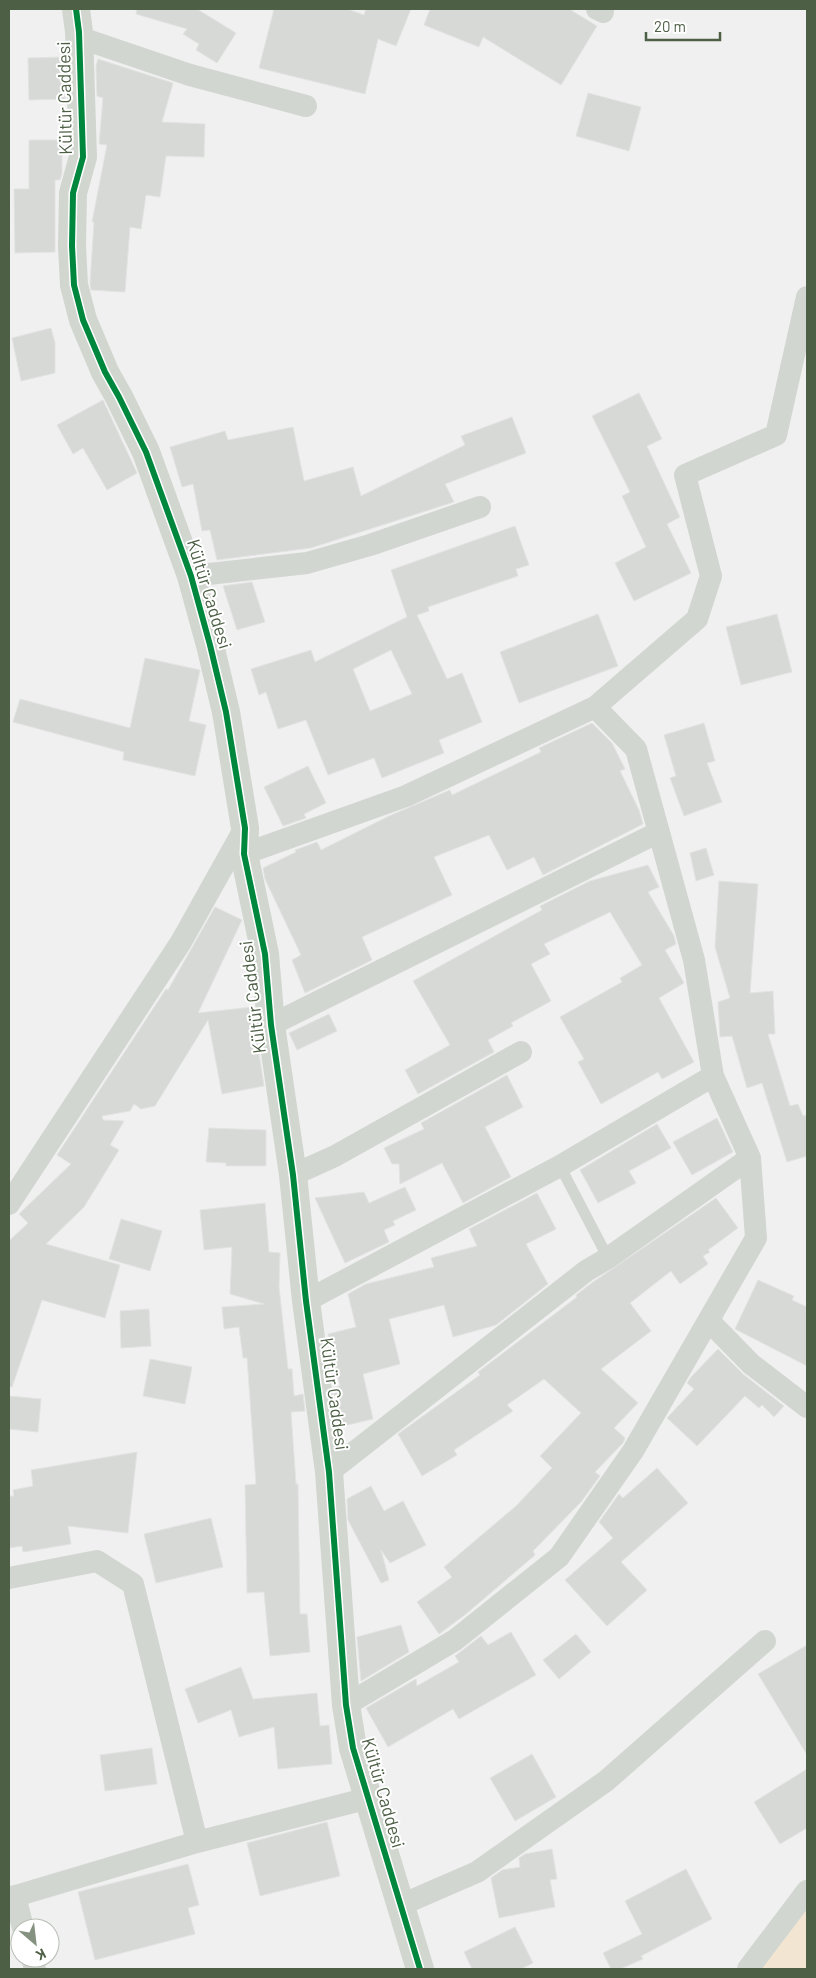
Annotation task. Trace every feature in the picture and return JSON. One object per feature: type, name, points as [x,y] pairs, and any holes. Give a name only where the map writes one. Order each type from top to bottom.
[{"type":"street","name":"Kültür Caddesi","points":[[76,9],[83,157],[73,193],[72,246],[74,285],[83,320],[105,372],[146,452],[191,576],[226,712],[245,841],[265,954],[271,1025],[293,1175],[306,1301],[330,1472],[346,1705],[353,1748],[420,1969]]},
{"type":"street","points":[[78,37],[190,75],[306,106]]},
{"type":"street","points":[[9,1204],[245,841],[406,796],[596,707],[698,620],[711,576],[685,475],[776,435],[807,297]]},
{"type":"street","points":[[191,576],[307,563],[370,545],[480,507]]},
{"type":"street","points":[[346,1705],[454,1640],[559,1557],[633,1451],[756,1238],[750,1158],[713,1076],[694,960],[636,749],[596,707]]},
{"type":"street","points":[[271,1025],[658,832]]},
{"type":"street","points":[[293,1175],[336,1156],[521,1052]]},
{"type":"street","points":[[306,1301],[560,1166],[713,1076]]},
{"type":"street","points":[[330,1472],[586,1271],[608,1258],[750,1158]]},
{"type":"street","points":[[708,1321],[751,1364],[807,1407]]},
{"type":"street","points":[[9,1578],[97,1561],[134,1584],[197,1842]]},
{"type":"street","points":[[401,1905],[477,1872],[606,1781],[765,1641]]},
{"type":"street","points":[[19,1918],[12,1897],[197,1842],[369,1798]]},
{"type":"street","points":[[748,1969],[807,1891]]},
{"type":"lane","points":[[560,1166],[608,1258]]},
{"type":"shaded area","points":[[807,1891],[807,1969],[748,1969]]},
{"type":"building","points":[[137,9],[197,9],[236,33],[217,63],[196,50],[199,44],[183,34],[187,29],[136,14]]},
{"type":"building","points":[[274,9],[347,9],[364,15],[366,9],[411,9],[396,46],[378,39],[365,94],[259,68]]},
{"type":"building","points":[[430,9],[569,9],[597,26],[561,85],[483,37],[479,47],[424,25]]},
{"type":"building","points":[[64,57],[65,99],[29,100],[28,58]]},
{"type":"building","points":[[98,59],[173,83],[162,122],[205,124],[204,157],[166,156],[160,197],[146,195],[141,229],[130,227],[125,292],[91,290],[90,283],[94,222],[92,222],[107,145],[99,144],[103,98],[97,96],[96,66]]},
{"type":"building","points":[[588,93],[641,107],[629,151],[576,136]]},
{"type":"building","points":[[29,140],[62,140],[62,173],[60,180],[55,180],[55,252],[15,253],[14,189],[29,189]]},
{"type":"building","points":[[51,328],[55,343],[55,373],[21,381],[12,338]]},
{"type":"building","points":[[639,393],[662,439],[647,446],[680,517],[667,524],[691,573],[634,601],[615,563],[646,547],[622,496],[630,492],[592,416]]},
{"type":"building","points":[[103,400],[137,473],[107,490],[83,448],[73,454],[57,425]]},
{"type":"building","points":[[512,417],[526,453],[445,484],[454,502],[311,548],[217,560],[210,530],[202,531],[193,484],[182,487],[170,447],[225,431],[228,440],[293,427],[304,481],[353,467],[361,496],[465,445],[461,436]]},
{"type":"building","points":[[515,526],[529,565],[516,569],[518,576],[428,607],[429,611],[417,615],[447,679],[462,673],[482,722],[439,740],[444,753],[382,778],[374,758],[328,775],[306,720],[278,729],[266,692],[259,695],[251,669],[311,650],[315,662],[407,617],[391,570]],"holes":[[[391,650],[412,694],[370,711],[353,669]]]},
{"type":"building","points":[[252,582],[265,622],[237,630],[223,586]]},
{"type":"building","points":[[598,614],[618,666],[519,703],[500,652]]},
{"type":"building","points":[[777,614],[792,672],[741,685],[726,627]]},
{"type":"building","points":[[145,658],[200,670],[189,721],[206,725],[195,776],[123,760],[124,752],[13,722],[20,699],[130,728]]},
{"type":"building","points":[[592,723],[612,743],[625,769],[620,771],[639,810],[643,824],[543,875],[534,857],[507,870],[489,835],[434,857],[452,895],[362,937],[372,960],[305,993],[292,960],[301,955],[265,879],[263,868],[296,852],[295,850],[317,842],[321,850],[389,816],[450,790],[452,795],[541,752],[539,748]]},
{"type":"building","points":[[704,723],[715,761],[707,763],[722,802],[684,816],[670,778],[676,776],[664,735]]},
{"type":"building","points":[[308,766],[326,803],[304,814],[306,818],[283,826],[264,787]]},
{"type":"building","points":[[706,848],[714,875],[696,881],[690,853]]},
{"type":"building","points":[[648,865],[659,887],[648,892],[674,936],[676,944],[665,950],[684,983],[659,998],[694,1062],[662,1079],[658,1072],[601,1104],[578,1062],[584,1059],[560,1017],[622,982],[620,978],[642,965],[610,912],[544,944],[550,954],[531,964],[551,1001],[511,1023],[513,1026],[488,1040],[494,1052],[418,1094],[405,1070],[450,1045],[413,981],[542,910],[540,906],[590,881]]},
{"type":"building","points":[[719,881],[758,884],[750,993],[773,991],[775,1034],[768,1034],[790,1106],[798,1104],[803,1116],[807,1115],[807,1156],[787,1162],[762,1083],[747,1088],[732,1036],[720,1037],[718,1002],[730,998],[715,947]]},
{"type":"building","points":[[215,907],[242,920],[198,1013],[252,1007],[264,1086],[222,1094],[208,1020],[155,1106],[141,1109],[134,1104],[130,1111],[102,1116],[103,1120],[124,1121],[110,1145],[119,1150],[84,1207],[46,1244],[120,1265],[105,1318],[42,1300],[12,1387],[9,1387],[9,1241],[28,1223],[19,1214],[71,1164],[57,1155],[166,989],[168,990]]},
{"type":"building","points":[[329,1014],[337,1031],[297,1050],[289,1033]]},
{"type":"building","points":[[507,1075],[523,1107],[485,1127],[511,1177],[463,1203],[442,1163],[400,1184],[399,1164],[392,1164],[384,1148],[424,1129],[421,1123]]},
{"type":"building","points":[[717,1118],[733,1152],[692,1175],[673,1142]]},
{"type":"building","points":[[657,1124],[671,1148],[629,1171],[636,1183],[598,1203],[580,1170]]},
{"type":"building","points":[[209,1128],[266,1130],[266,1166],[226,1166],[226,1163],[206,1162]]},
{"type":"building","points":[[405,1187],[416,1210],[393,1221],[395,1225],[384,1230],[389,1242],[345,1263],[315,1198],[364,1192],[369,1203]]},
{"type":"building","points":[[537,1193],[556,1229],[526,1244],[548,1284],[496,1325],[453,1337],[444,1305],[389,1319],[400,1364],[363,1374],[373,1419],[339,1427],[333,1387],[340,1386],[328,1334],[356,1327],[348,1294],[366,1284],[434,1267],[431,1258],[477,1246],[469,1229]]},
{"type":"building","points":[[716,1198],[738,1228],[708,1250],[710,1252],[703,1256],[708,1264],[680,1284],[671,1271],[630,1303],[651,1331],[601,1369],[638,1403],[614,1428],[625,1438],[623,1443],[595,1472],[600,1476],[581,1502],[533,1551],[535,1555],[466,1614],[439,1634],[417,1602],[452,1577],[444,1567],[516,1506],[552,1468],[540,1456],[581,1413],[544,1379],[507,1405],[513,1411],[454,1450],[457,1455],[422,1476],[398,1434],[480,1375],[478,1372],[577,1297],[576,1295],[593,1282]]},
{"type":"building","points":[[265,1203],[269,1252],[280,1253],[279,1287],[288,1369],[292,1369],[294,1396],[303,1394],[305,1411],[291,1412],[296,1484],[298,1484],[300,1614],[307,1614],[310,1652],[270,1656],[264,1592],[247,1593],[245,1485],[256,1484],[247,1358],[243,1358],[239,1327],[224,1329],[222,1307],[264,1304],[230,1294],[232,1247],[204,1250],[200,1210]]},
{"type":"building","points":[[121,1219],[162,1231],[150,1271],[109,1259]]},
{"type":"building","points":[[758,1280],[794,1296],[792,1300],[807,1307],[807,1366],[735,1329]]},
{"type":"building","points":[[149,1309],[151,1346],[121,1348],[120,1311]]},
{"type":"building","points":[[718,1349],[743,1374],[784,1406],[774,1417],[762,1405],[759,1408],[745,1396],[697,1446],[667,1418],[694,1389],[687,1383],[691,1377]]},
{"type":"building","points":[[150,1359],[192,1367],[185,1404],[143,1396]]},
{"type":"building","points":[[9,1396],[41,1399],[38,1432],[9,1429]]},
{"type":"building","points":[[137,1452],[128,1533],[68,1526],[71,1544],[23,1552],[22,1546],[9,1548],[9,1496],[14,1496],[13,1490],[33,1486],[31,1470]]},
{"type":"building","points":[[657,1468],[688,1503],[621,1562],[647,1590],[607,1626],[565,1580],[613,1538],[599,1522],[619,1494],[623,1498]]},
{"type":"building","points":[[371,1486],[384,1511],[403,1501],[426,1545],[390,1563],[381,1550],[389,1580],[381,1583],[348,1520],[347,1499]]},
{"type":"building","points":[[211,1518],[223,1567],[156,1583],[144,1534]]},
{"type":"building","points":[[401,1625],[409,1652],[361,1681],[357,1637]]},
{"type":"building","points":[[511,1632],[536,1675],[459,1719],[453,1709],[388,1747],[366,1708],[416,1679],[417,1686],[459,1662],[455,1656],[481,1636],[488,1645]]},
{"type":"building","points":[[576,1634],[591,1652],[559,1679],[543,1660]]},
{"type":"building","points":[[807,1645],[807,1755],[758,1674]]},
{"type":"building","points":[[241,1667],[253,1699],[317,1693],[320,1726],[329,1725],[332,1764],[278,1769],[274,1727],[239,1737],[231,1710],[198,1723],[185,1689]]},
{"type":"building","points":[[152,1748],[157,1784],[105,1791],[100,1755]]},
{"type":"building","points":[[532,1754],[556,1797],[515,1821],[490,1778]]},
{"type":"building","points":[[807,1769],[807,1828],[780,1844],[754,1802]]},
{"type":"building","points":[[327,1822],[340,1876],[260,1896],[247,1843]]},
{"type":"building","points":[[552,1849],[557,1879],[550,1880],[555,1907],[499,1918],[491,1878],[502,1870],[520,1867],[519,1858],[525,1854]]},
{"type":"building","points":[[188,1864],[199,1905],[188,1908],[195,1934],[95,1960],[78,1892]]},
{"type":"building","points":[[686,1869],[712,1919],[641,1956],[643,1959],[620,1969],[611,1969],[603,1953],[642,1934],[625,1901]]},
{"type":"building","points":[[515,1927],[533,1963],[521,1969],[472,1969],[464,1952]]},
{"type":"cycle path","points":[[76,9],[79,32],[83,157],[73,193],[72,246],[74,285],[83,320],[105,372],[146,452],[191,576],[226,712],[245,828],[244,854],[265,954],[271,1025],[293,1175],[306,1301],[329,1472],[346,1705],[353,1748],[420,1969]]}]
